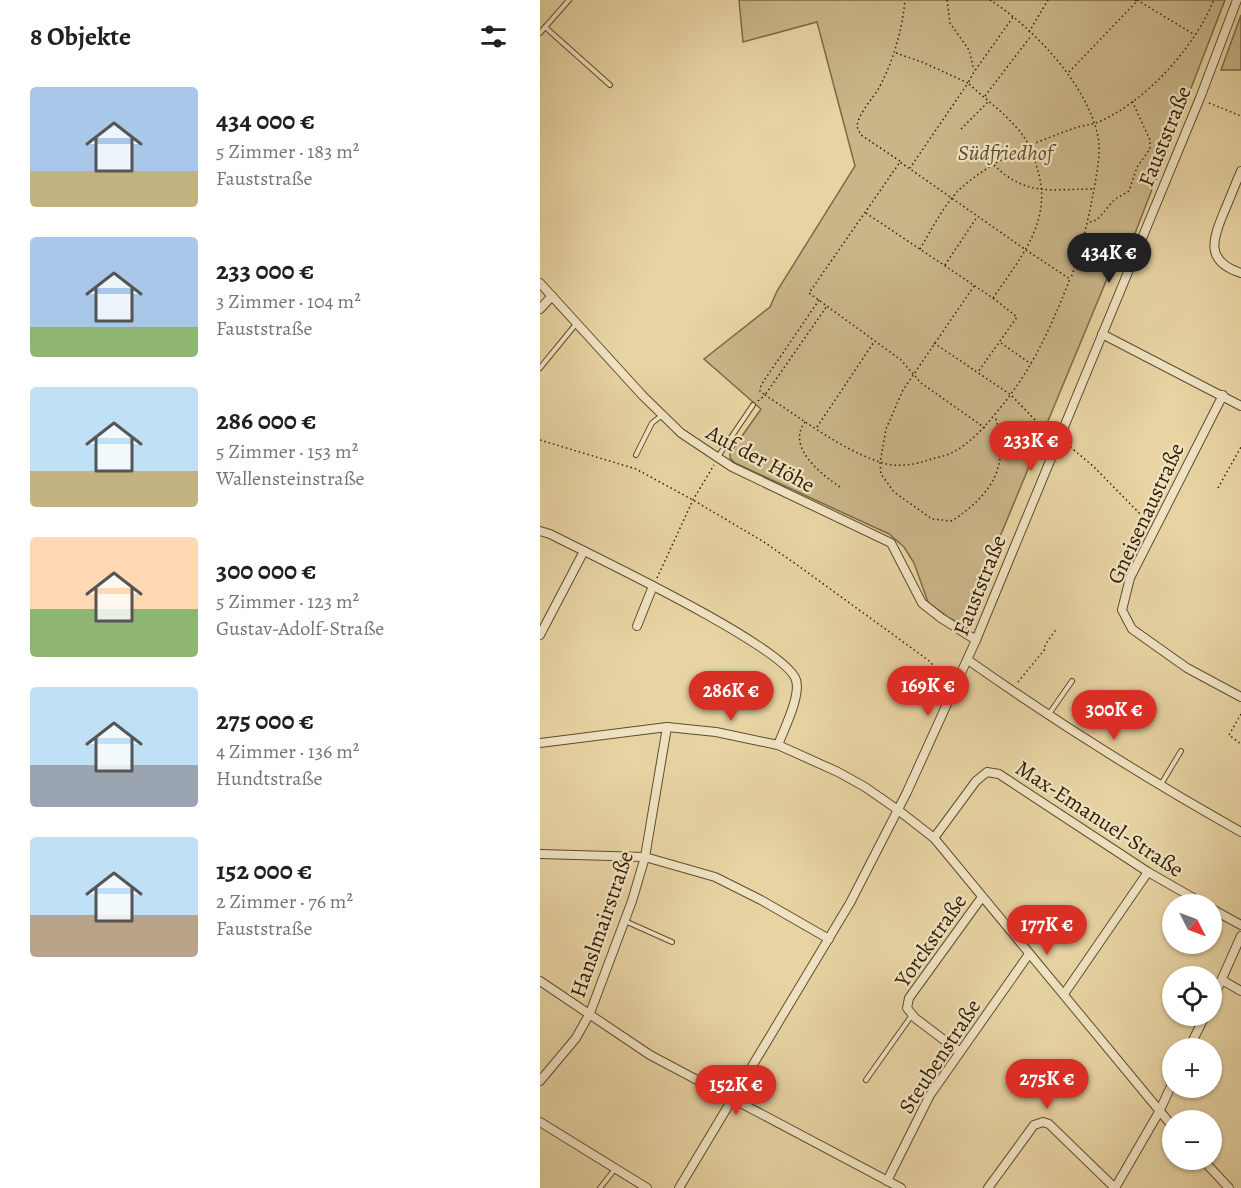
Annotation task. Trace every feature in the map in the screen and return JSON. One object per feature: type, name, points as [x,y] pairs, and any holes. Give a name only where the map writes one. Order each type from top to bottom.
[{"type":"street","name":"Fauststraße","points":[[679,1188],[850,903],[898,810],[968,660],[1200,98],[1237,0]]},
{"type":"street","points":[[1241,171],[1214,237],[1214,251],[1222,263],[1241,273]]},
{"type":"street","name":"Auf der Höhe","points":[[540,283],[681,433],[717,459],[891,543],[922,603],[976,640]]},
{"type":"street","points":[[540,309],[552,296]]},
{"type":"street","points":[[1102,334],[1241,406]]},
{"type":"street","name":"Gneisenaustraße","points":[[1223,395],[1130,578],[1122,610],[1132,629],[1186,669],[1240,698]]},
{"type":"street","points":[[540,531],[653,586],[760,647],[791,671],[796,681],[796,695],[778,745]]},
{"type":"street","points":[[540,635],[584,551]]},
{"type":"street","points":[[637,626],[653,586]]},
{"type":"street","points":[[968,660],[1160,786],[1241,832]]},
{"type":"street","points":[[540,743],[668,727],[716,732],[778,745],[838,772],[898,810],[934,838],[1162,1115]]},
{"type":"street","name":"Hanslmairstraße","points":[[540,1081],[576,1038],[590,1013],[625,921],[645,857],[668,727]]},
{"type":"street","name":"Max-Emanuel-Straße","points":[[934,838],[976,781],[987,772],[999,774],[1148,872],[1186,894]]},
{"type":"street","points":[[540,854],[645,857],[715,878],[762,900],[829,939]]},
{"type":"street","points":[[1064,994],[1148,872]]},
{"type":"street","name":"Yorckstraße","points":[[960,1052],[907,1008],[909,998],[982,897]]},
{"type":"street","points":[[1222,915],[1241,926]]},
{"type":"street","points":[[1241,936],[1222,980],[1241,991]]},
{"type":"street","name":"Steubenstraße","points":[[887,1181],[930,1095],[1029,954]]},
{"type":"street","points":[[540,981],[650,1055],[901,1188]]},
{"type":"street","points":[[988,1188],[1034,1125],[1043,1122],[1049,1124],[1115,1188],[1166,1098]]},
{"type":"street","points":[[540,1122],[647,1188]]},
{"type":"street","points":[[1212,1170],[1229,1188]]},
{"type":"lane","points":[[540,33],[569,0]]},
{"type":"lane","points":[[545,27],[610,85]]},
{"type":"lane","points":[[540,368],[577,324]]},
{"type":"lane","points":[[717,459],[753,405]]},
{"type":"lane","points":[[636,455],[652,423],[662,415]]},
{"type":"lane","points":[[1049,715],[1072,681]]},
{"type":"lane","points":[[1160,786],[1181,751]]},
{"type":"lane","points":[[625,921],[672,942]]},
{"type":"lane","points":[[866,1080],[912,1014]]},
{"type":"lane","points":[[600,1188],[615,1168]]},
{"type":"path","points":[[905,0],[895,53],[879,88],[859,118],[857,127],[861,135],[1070,279]]},
{"type":"path","points":[[947,0],[950,23],[969,50],[974,72]]},
{"type":"path","points":[[819,300],[761,385],[760,391],[851,449],[880,463],[902,466],[954,452],[985,428],[1032,365],[1047,336],[1084,241],[1099,146],[1095,123],[1069,73],[1013,17],[990,0]]},
{"type":"path","points":[[1029,32],[1048,0]]},
{"type":"path","points":[[1069,73],[1136,0],[1196,35]]},
{"type":"path","points":[[920,249],[952,199],[993,164],[1030,145],[1080,126],[1095,123],[1147,90],[1196,35],[1207,18],[1214,0]]},
{"type":"path","points":[[910,168],[1013,17]]},
{"type":"path","points":[[984,98],[1032,35]]},
{"type":"path","points":[[895,53],[922,62],[968,83],[1017,128],[1030,145],[1041,180],[1042,205],[1037,227],[1026,250],[993,298]]},
{"type":"path","points":[[1200,98],[1241,116]]},
{"type":"path","points":[[1088,222],[1097,220],[1106,207],[1120,195],[1125,195],[1129,191],[1137,167],[1150,150],[1150,140],[1132,100]]},
{"type":"path","points":[[961,129],[989,101]]},
{"type":"path","points":[[900,162],[809,293],[901,360],[921,383],[985,428]]},
{"type":"path","points":[[993,164],[1015,183],[1041,189],[1094,189]]},
{"type":"path","points":[[865,213],[993,298],[1017,317],[978,373]]},
{"type":"path","points":[[945,266],[977,216]]},
{"type":"path","points":[[974,286],[914,373],[893,409],[886,429],[880,463],[881,474],[894,492],[932,519],[952,521],[983,497],[996,473],[1002,449],[995,415]]},
{"type":"path","points":[[753,405],[765,394],[828,306]]},
{"type":"path","points":[[816,428],[875,341]]},
{"type":"path","points":[[999,342],[1032,365]]},
{"type":"path","points":[[934,343],[1011,395],[1041,426],[1053,425],[1063,430]]},
{"type":"path","points":[[806,421],[798,437],[801,447],[816,468],[840,488]]},
{"type":"path","points":[[540,440],[636,469],[693,500],[764,542],[928,660],[951,681]]},
{"type":"path","points":[[1066,444],[1094,467],[1155,529]]},
{"type":"path","points":[[1218,488],[1241,447]]},
{"type":"path","points":[[653,586],[693,500],[717,459]]},
{"type":"path","points":[[1012,690],[1045,649],[1045,645],[1058,628]]},
{"type":"path","points":[[1241,714],[1229,735],[1241,744]]},
{"type":"green space","name":"Südfriedhof","points":[[739,0],[1225,0],[1124,262],[1109,274],[970,609],[971,622],[968,628],[949,618],[928,602],[914,563],[904,547],[889,534],[735,463],[730,458],[730,453],[761,409],[704,359],[770,307],[777,291],[855,166],[817,22],[743,42]]},
{"type":"green space","points":[[1241,15],[1241,70],[1221,70]]}]
